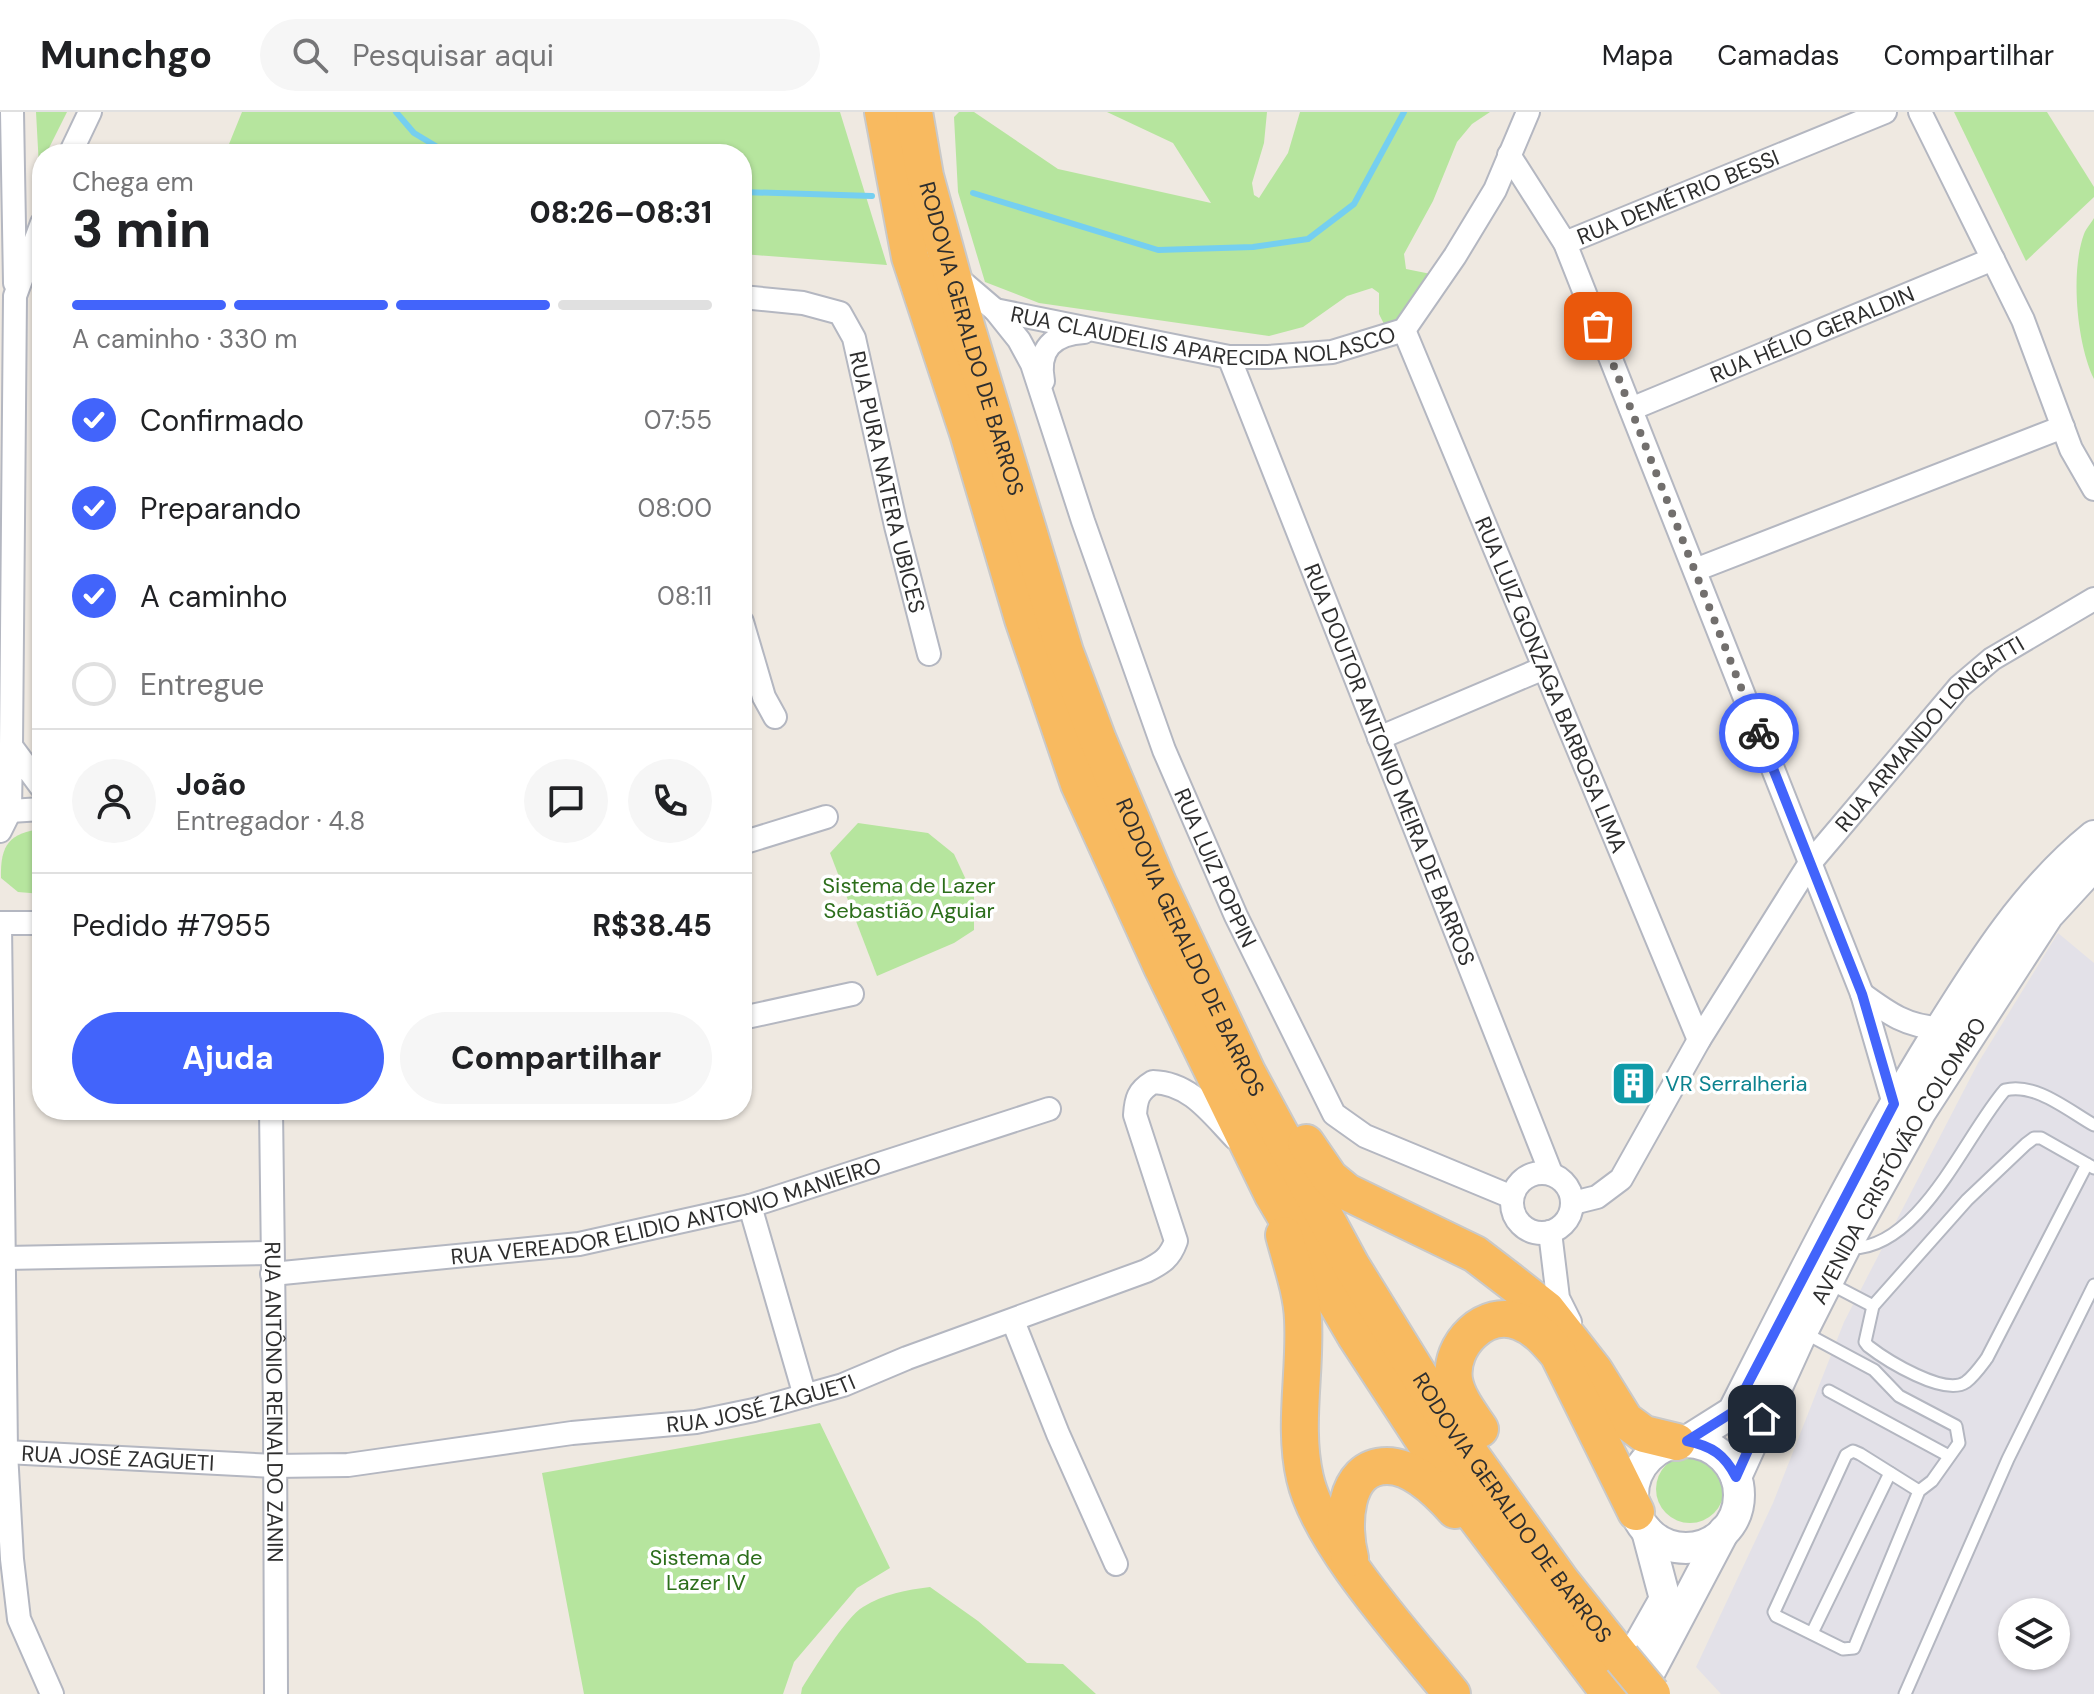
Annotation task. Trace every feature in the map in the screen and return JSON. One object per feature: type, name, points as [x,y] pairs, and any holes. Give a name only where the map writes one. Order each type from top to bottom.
[{"type":"highway","name":"RODOVIA GERALDO DE BARROS","points":[[883,112],[910,257],[968,433],[1023,619],[1079,784],[1162,967],[1255,1159],[1355,1335],[1462,1499],[1560,1629],[1613,1677],[1652,1694]]},
{"type":"highway","name":"RODOVIA GERALDO DE BARROS","points":[[914,112],[925,176],[988,403],[1065,652],[1158,883],[1247,1072],[1351,1265],[1453,1430],[1561,1581],[1613,1677]]},
{"type":"highway","points":[[1179,926],[1219,988],[1292,1121],[1330,1178],[1347,1192],[1475,1254],[1547,1310],[1594,1370],[1625,1420],[1644,1434],[1682,1442]]},
{"type":"highway","points":[[1273,1195],[1304,1317],[1300,1444],[1305,1479],[1318,1513],[1354,1571],[1452,1694]]},
{"type":"highway","points":[[1613,1677],[1458,1395],[1454,1382],[1456,1352],[1470,1334],[1485,1323],[1504,1318],[1522,1322],[1541,1334],[1558,1354],[1641,1522]]},
{"type":"highway","points":[[1354,1571],[1344,1536],[1348,1501],[1359,1479],[1376,1468],[1398,1468],[1412,1474],[1448,1502],[1560,1629]]},
{"type":"highway","points":[[1415,1648],[1434,1694]]},
{"type":"main road","name":"AVENIDA CRISTÓVÃO COLOMBO","points":[[1682,1442],[1733,1412],[1816,1277],[1894,1104],[1990,948],[2026,903],[2094,836]]},
{"type":"main road","name":"AVENIDA CRISTÓVÃO COLOMBO","points":[[1736,1477],[1802,1332],[1816,1277],[1845,1247],[1921,1111],[2048,915],[2094,865]]},
{"type":"main road","points":[[1613,1677],[1665,1599],[1632,1497],[1634,1482],[1649,1456],[1662,1447],[1682,1442],[1703,1444],[1729,1463],[1736,1477],[1739,1495],[1736,1513],[1638,1694]]},
{"type":"main road","points":[[1641,1522],[1661,1542],[1678,1547],[1697,1547],[1714,1541],[1724,1531]]},
{"type":"street","points":[[12,112],[15,296],[6,462],[11,746],[3,820],[32,812]]},
{"type":"street","points":[[75,144],[90,112]]},
{"type":"street","name":"RUA CLAUDELIS APARECIDA NOLASCO","points":[[954,274],[995,310],[1229,357],[1332,352],[1404,330],[1455,256],[1495,190],[1528,112]]},
{"type":"street","name":"RUA DEMÉTRIO BESSI","points":[[1509,155],[1565,243],[1885,112]]},
{"type":"street","points":[[1920,112],[2038,355],[2071,449],[2094,489]]},
{"type":"street","points":[[1565,243],[1862,994],[1894,1104]]},
{"type":"street","points":[[15,296],[32,250]]},
{"type":"street","name":"RUA HÉLIO GERALDIN","points":[[1631,409],[1993,259]]},
{"type":"street","name":"RUA PURA NATERA UBICES","points":[[752,298],[803,303],[840,313],[854,338],[896,526],[929,654]]},
{"type":"street","name":"RUA LUIZ POPPIN","points":[[995,310],[1019,340],[1032,364],[1083,521],[1164,750],[1236,916],[1334,1114],[1365,1136],[1512,1197]]},
{"type":"street","name":"RUA LUIZ GONZAGA BARBOSA LIMA","points":[[1404,330],[1699,1040]]},
{"type":"street","name":"RUA LUIZ POPPIN","points":[[1052,425],[1040,367],[1044,355],[1054,339],[1068,333],[1101,331]]},
{"type":"street","name":"RUA DOUTOR ANTONIO MEIRA DE BARROS","points":[[1229,357],[1551,1173]]},
{"type":"street","points":[[1695,570],[2063,427]]},
{"type":"street","name":"RUA ARMANDO LONGATTI","points":[[1573,1203],[1597,1197],[1621,1179],[1699,1040],[1810,863],[1959,687],[1992,659],[2094,599]]},
{"type":"street","points":[[752,656],[764,697],[775,717]]},
{"type":"street","points":[[1379,738],[1544,668]]},
{"type":"street","points":[[11,746],[32,774]]},
{"type":"street","points":[[752,840],[826,817]]},
{"type":"street","points":[[32,923],[0,923],[5,1258],[3,1375],[10,1620],[52,1694]]},
{"type":"street","points":[[752,1016],[852,994]]},
{"type":"street","points":[[1862,994],[1894,1018],[1918,1027],[1940,1028]]},
{"type":"street","name":"RUA JOSÉ ZAGUETI","points":[[6,1452],[274,1466],[348,1465],[572,1433],[696,1422],[843,1385],[1163,1262],[1176,1241],[1135,1115],[1136,1099],[1143,1088],[1153,1082],[1180,1087],[1196,1098],[1255,1159]]},
{"type":"street","name":"RUA VEREADOR ELIDIO ANTONIO MANIEIRO","points":[[5,1258],[272,1264],[579,1244],[750,1206],[1049,1109]]},
{"type":"street","name":"RUA ANTÔNIO REINALDO ZANIN","points":[[271,1120],[276,1694]]},
{"type":"street","points":[[1551,1173],[1567,1184],[1573,1203],[1566,1222],[1550,1232],[1530,1230],[1515,1216],[1512,1197],[1522,1179],[1531,1174],[1551,1173]]},
{"type":"street","points":[[750,1206],[805,1396]]},
{"type":"street","points":[[1550,1232],[1558,1298],[1594,1370]]},
{"type":"street","points":[[1013,1321],[1058,1434],[1116,1564]]},
{"type":"lane","points":[[1845,1247],[1862,1248],[1903,1227],[1945,1180],[2005,1090],[2013,1088],[2042,1095],[2094,1125]]},
{"type":"lane","points":[[2034,1138],[2041,1138],[2090,1166],[1987,1358],[1964,1384],[1951,1386],[1928,1381],[1865,1342],[1873,1306],[1967,1200],[2034,1138]]},
{"type":"lane","points":[[1816,1277],[1873,1306]]},
{"type":"lane","points":[[1905,1694],[2008,1459],[2094,1285]]},
{"type":"lane","points":[[1802,1332],[1874,1370],[1899,1396],[1956,1426],[1959,1443],[1932,1481],[1919,1491],[1854,1648],[1843,1649],[1778,1618],[1774,1612],[1846,1455],[1853,1451],[1860,1454],[1919,1491]]},
{"type":"lane","points":[[1874,1370],[1882,1355]]},
{"type":"lane","points":[[1829,1391],[1949,1456]]},
{"type":"lane","points":[[1812,1633],[1890,1473]]},
{"type":"shaded area","points":[[2058,933],[2094,963],[2094,1694],[1721,1694],[1696,1667],[1773,1503],[1844,1322],[1978,1063]]},
{"type":"green space","points":[[36,112],[67,112],[51,144],[38,144]]},
{"type":"green space","points":[[242,112],[840,112],[887,265],[752,255],[752,144],[229,144]]},
{"type":"green space","points":[[959,112],[974,112],[1058,169],[1211,203],[1173,143],[1107,112],[1267,112],[1264,143],[1252,183],[1254,195],[1259,198],[1288,153],[1300,112],[1490,112],[1472,124],[1457,142],[1433,201],[1404,254],[1406,269],[1431,274],[1394,328],[1384,324],[1379,314],[1379,293],[1372,288],[1347,296],[1303,327],[1269,336],[1039,303],[985,282],[958,192],[954,117]]},
{"type":"green space","points":[[1954,112],[2047,112],[2094,187],[2094,197],[2026,261]]},
{"type":"green space","points":[[2094,218],[2094,379],[2080,328],[2077,268],[2084,234]]},
{"type":"green space","name":"Sistema de Lazer Sebastião Aguiar","points":[[858,823],[928,833],[954,854],[974,897],[974,930],[954,943],[877,976],[830,853]]},
{"type":"green space","points":[[31,831],[32,893],[18,892],[1,878],[2,857],[9,842]]},
{"type":"green space","name":"Sistema de Lazer IV","points":[[820,1423],[890,1568],[857,1588],[794,1662],[783,1694],[584,1694],[542,1473]]},
{"type":"green space","points":[[1690,1455],[1703,1457],[1714,1465],[1722,1476],[1722,1502],[1714,1513],[1703,1521],[1690,1523],[1677,1521],[1666,1513],[1658,1502],[1656,1489],[1658,1476],[1666,1465],[1677,1457]]},
{"type":"green space","points":[[930,1587],[978,1621],[1027,1663],[1063,1664],[1096,1694],[801,1694],[839,1632],[863,1607],[887,1596]]},
{"type":"waterway","points":[[396,112],[414,133],[432,144]]},
{"type":"waterway","points":[[973,193],[1158,250],[1253,247],[1308,239],[1354,204],[1404,112]]},
{"type":"waterway","points":[[752,192],[872,196]]},
{"type":"way so far","points":[[1598,326],[1759,733]]},
{"type":"place","name":"VR Serralheria","points":[[1634,1083]]},
{"type":"route","points":[[1759,733],[1862,994],[1894,1104],[1733,1412],[1687,1441],[1703,1444],[1717,1452],[1729,1463],[1736,1477],[1762,1419]]}]
